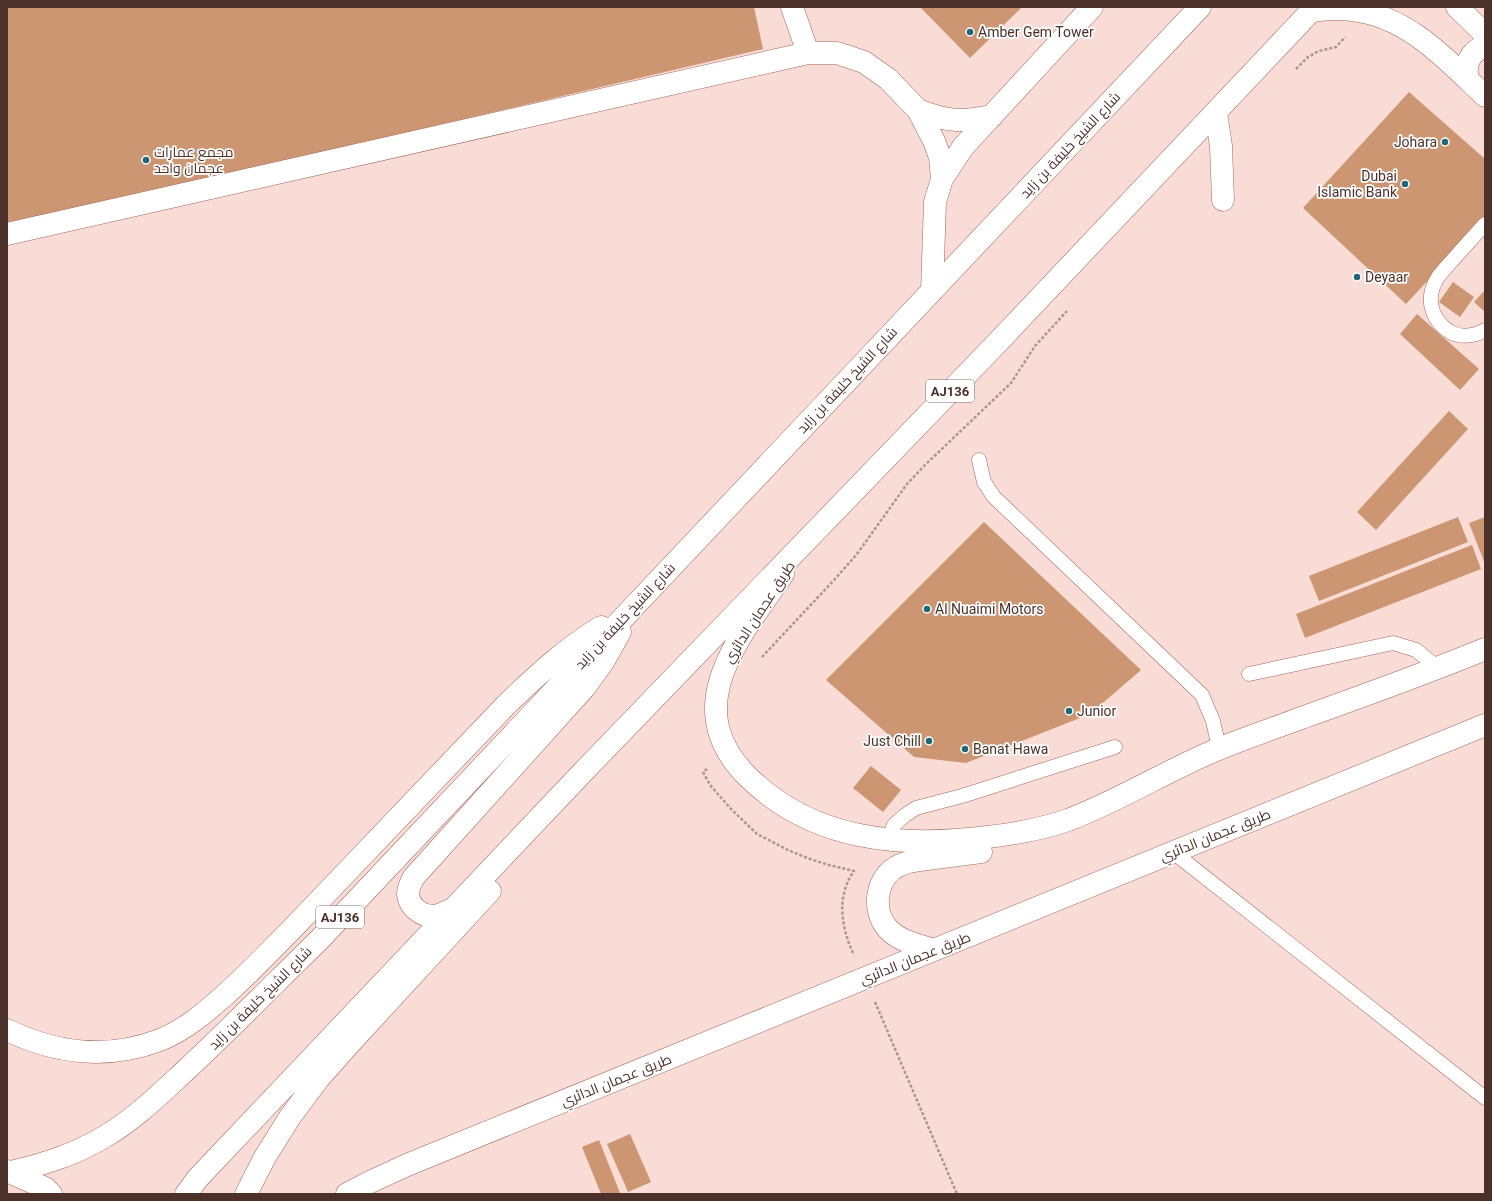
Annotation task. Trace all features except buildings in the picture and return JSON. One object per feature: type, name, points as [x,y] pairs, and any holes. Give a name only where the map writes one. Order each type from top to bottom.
[{"type":"main road","points":[[792,7],[808,53]]},
{"type":"main road","points":[[942,179],[963,147],[1092,7]]},
{"type":"main road","name":"شارع الشيخ خليفة بن زايد","points":[[9,1171],[44,1164],[75,1152],[104,1137],[132,1118],[157,1097],[219,1039],[320,939],[1200,7]]},
{"type":"main road","points":[[1314,9],[1352,10],[1373,14],[1410,30],[1468,79],[1485,96]]},
{"type":"main road","name":"AJ136","points":[[186,1194],[198,1178],[582,773],[999,341],[1314,9]]},
{"type":"main road","points":[[1468,79],[1466,72],[1470,56],[1485,46]]},
{"type":"main road","points":[[7,234],[808,53],[837,53],[864,62],[888,79],[918,110],[934,141],[940,157],[942,179],[935,208],[932,291]]},
{"type":"main road","points":[[918,110],[935,117],[953,121],[971,120],[992,116]]},
{"type":"main road","points":[[1216,113],[1221,146],[1223,200]]},
{"type":"main road","name":"طريق عجمان الدائري","points":[[808,538],[746,628],[723,667],[716,700],[717,719],[720,734],[728,751],[746,775],[765,793],[784,806],[810,821],[863,837],[887,841],[964,841],[1034,830],[1065,821],[1094,809],[1219,748],[1438,668],[1485,649]]},
{"type":"main road","points":[[453,909],[435,916],[425,915],[417,911],[410,904],[408,894],[414,876],[586,687],[611,649],[631,609]]},
{"type":"main road","points":[[7,1030],[29,1041],[64,1050],[98,1052],[134,1047],[161,1039],[198,1018],[251,971],[506,705],[565,652],[631,609]]},
{"type":"main road","name":"طريق عجمان الدائري","points":[[347,1194],[407,1166],[1485,725]]},
{"type":"main road","points":[[246,1194],[265,1157],[290,1117],[319,1078],[513,865],[582,773]]},
{"type":"main road","points":[[934,950],[899,938],[889,930],[882,920],[878,908],[878,896],[881,884],[888,874],[898,866],[909,861],[1011,848],[1033,843],[1076,823],[1094,809]]},
{"type":"main road","points":[[9,1171],[45,1188],[51,1194]]},
{"type":"lane","points":[[1485,224],[1438,277],[1432,289],[1430,302],[1434,316],[1442,327],[1454,334],[1467,336],[1480,333],[1485,330]]},
{"type":"lane","points":[[979,460],[984,482],[994,497],[1202,695],[1213,721],[1219,748]]},
{"type":"lane","points":[[1249,674],[1393,643],[1416,650],[1438,668]]},
{"type":"lane","points":[[887,841],[894,825],[916,808],[962,796],[1115,747]]},
{"type":"lane","points":[[1173,852],[1485,1098]]},
{"type":"place","name":"Amber Gem Tower","points":[[970,32]]},
{"type":"place","name":"Johara","points":[[1445,142]]},
{"type":"place","name":"مجمع عمارات عجمان واحد","points":[[146,160]]},
{"type":"place","name":"Dubai Islamic Bank","points":[[1405,184]]},
{"type":"place","name":"Deyaar","points":[[1357,277]]},
{"type":"place","name":"Al Nuaimi Motors","points":[[927,609]]},
{"type":"place","name":"Junior","points":[[1069,711]]},
{"type":"place","name":"Just Chill","points":[[929,741]]},
{"type":"place","name":"Banat Hawa","points":[[965,749]]}]
